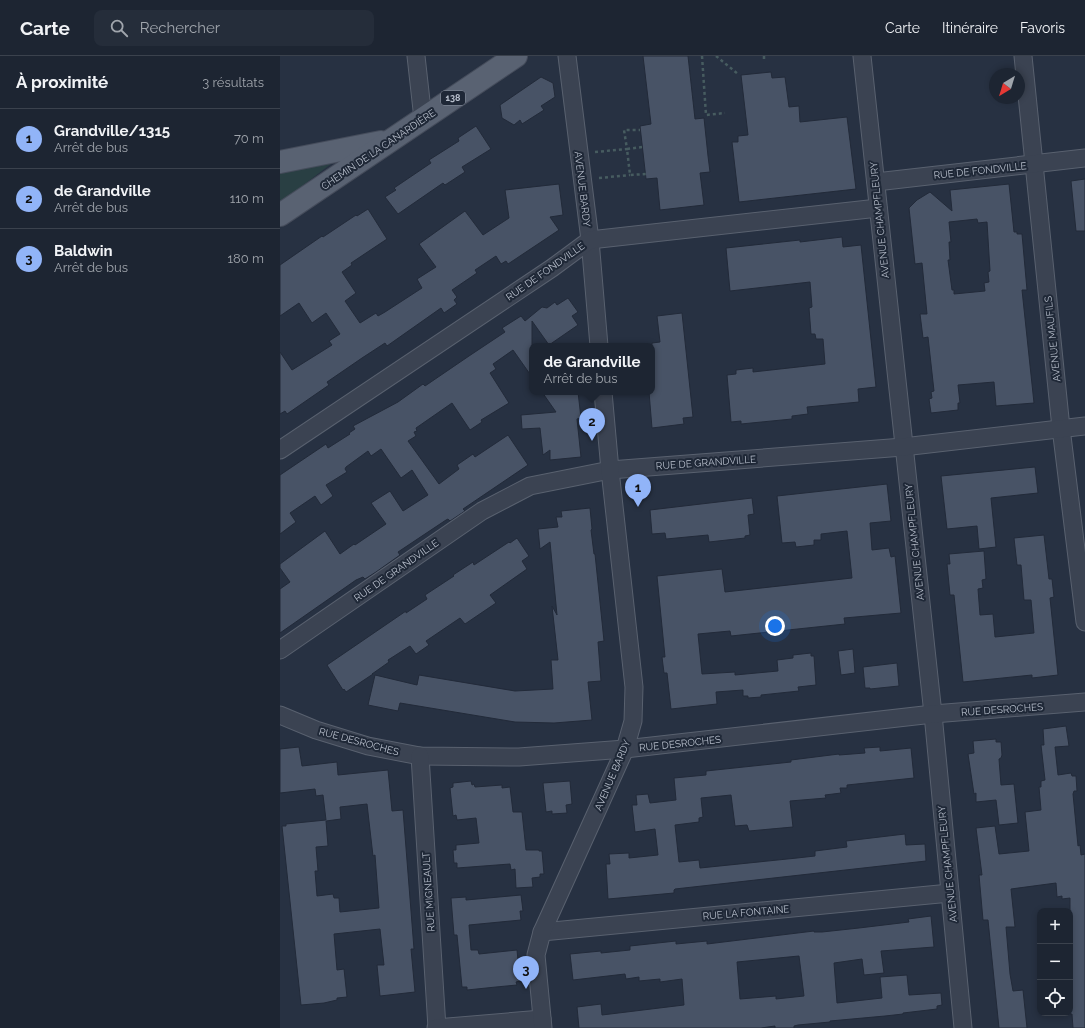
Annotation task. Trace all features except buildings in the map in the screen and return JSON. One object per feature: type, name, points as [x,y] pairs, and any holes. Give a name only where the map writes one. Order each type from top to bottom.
[{"type":"main road","name":"CHEMIN DE LA CANARDIÈRE","points":[[280,215],[516,56]]},
{"type":"main road","name":"138","points":[[280,162],[390,140]]},
{"type":"street","points":[[416,56],[423,119]]},
{"type":"street","name":"AVENUE BARDY","points":[[567,56],[590,240],[599,343]]},
{"type":"street","name":"AVENUE CHAMPFLEURY","points":[[862,56],[933,714],[963,1028]]},
{"type":"street","name":"AVENUE MAUFILS","points":[[1023,56],[1061,428],[1085,622]]},
{"type":"street","name":"RUE DE FONDVILLE","points":[[876,182],[1085,158]]},
{"type":"street","name":"RUE DE FONDVILLE","points":[[280,450],[552,268],[590,240],[878,208]]},
{"type":"street","name":"AVENUE BARDY","points":[[543,1024],[536,955],[542,932],[625,749],[633,721],[634,687],[603,395]]},
{"type":"street","name":"RUE DE GRANDVILLE","points":[[280,650],[482,511],[530,486],[610,470],[904,447],[1085,426]]},
{"type":"street","name":"RUE DESROCHES","points":[[280,715],[316,730],[368,746],[420,756],[519,757],[625,749],[933,714],[1085,702]]},
{"type":"street","name":"RUE MIGNEAULT","points":[[420,756],[436,1028]]},
{"type":"street","name":"RUE LA FONTAINE","points":[[542,932],[950,893]]},
{"type":"street","points":[[436,1028],[543,1024]]},
{"type":"path","points":[[702,56],[706,115],[724,113]]},
{"type":"path","points":[[716,56],[738,74]]},
{"type":"path","points":[[630,175],[624,130],[640,130]]},
{"type":"path","points":[[579,154],[642,147]]},
{"type":"path","points":[[582,180],[646,174]]},
{"type":"green space","points":[[349,150],[280,203],[280,169]]},
{"type":"place","name":"de Grandville","points":[[592,441]]},
{"type":"place","name":"Grandville/1315","points":[[638,507]]},
{"type":"place","name":"Baldwin","points":[[526,989]]}]
